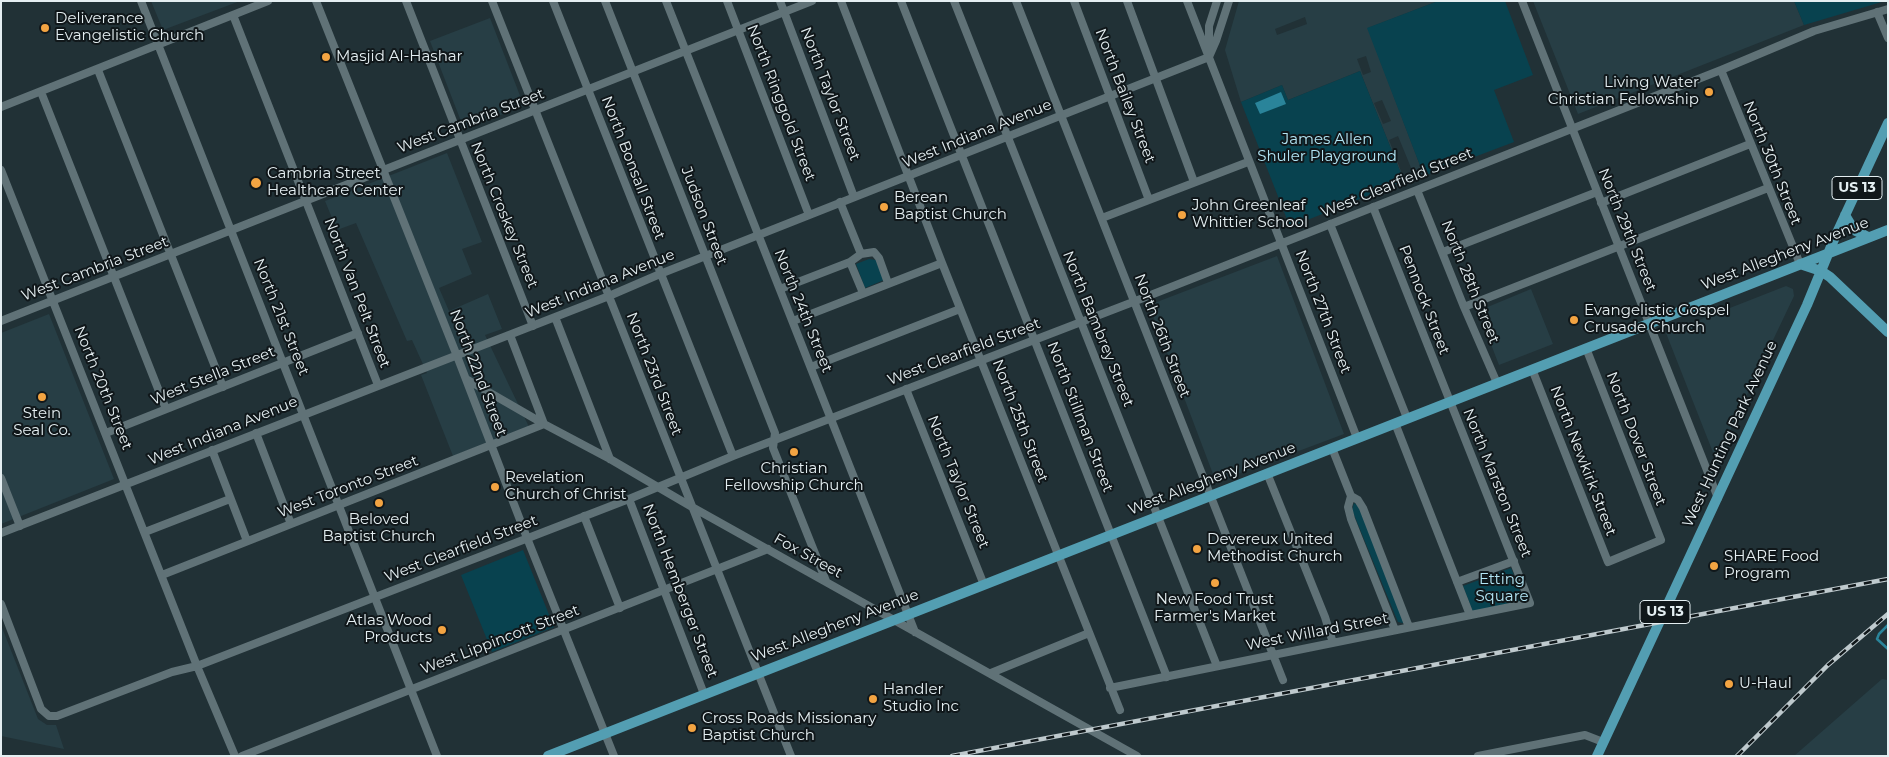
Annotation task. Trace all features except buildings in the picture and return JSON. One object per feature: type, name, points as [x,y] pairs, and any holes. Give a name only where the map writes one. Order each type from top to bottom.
[{"type":"main road","name":"West Hunting Park Avenue","points":[[1597,756],[1807,305],[1845,215],[1888,123]]},
{"type":"main road","points":[[1845,215],[1854,230],[1868,237]]},
{"type":"main road","name":"West Allegheny Avenue","points":[[548,756],[1888,230]]},
{"type":"main road","points":[[1800,264],[1821,271],[1838,284],[1888,332]]},
{"type":"street","name":"North 21st Street","points":[[141,1],[437,756]]},
{"type":"street","points":[[1,107],[268,1]]},
{"type":"street","name":"North 22nd Street","points":[[316,1],[614,756]]},
{"type":"street","name":"North Croskey Street","points":[[406,1],[533,326]]},
{"type":"street","name":"North 23rd Street","points":[[492,1],[791,756]]},
{"type":"street","name":"North Bonsall Street","points":[[553,1],[733,456]]},
{"type":"street","name":"Judson Street","points":[[606,1],[775,433],[773,448],[826,581]]},
{"type":"street","name":"North 24th Street","points":[[666,1],[915,632]]},
{"type":"street","name":"North Ringgold Street","points":[[727,1],[809,215]]},
{"type":"street","name":"North Taylor Street","points":[[780,1],[854,197]]},
{"type":"street","name":"West Cambria Street","points":[[1,320],[812,1]]},
{"type":"street","name":"North 25th Street","points":[[841,1],[960,309],[982,360],[1120,710]]},
{"type":"street","name":"North Stillman Street","points":[[901,1],[1112,535],[1166,677]]},
{"type":"street","name":"North Bambrey Street","points":[[954,1],[1218,666]]},
{"type":"street","name":"North 26th Street","points":[[1016,1],[1283,680]]},
{"type":"street","name":"North Bailey Street","points":[[1074,1],[1149,200]]},
{"type":"street","points":[[1127,1],[1194,182]]},
{"type":"street","name":"North 27th Street","points":[[1187,1],[1248,162],[1282,244],[1357,438]]},
{"type":"street","points":[[1209,57],[1209,26],[1217,1]]},
{"type":"street","points":[[1209,57],[1229,1]]},
{"type":"street","name":"North 29th Street","points":[[1522,1],[1718,498]]},
{"type":"street","name":"West Clearfield Street","points":[[1,604],[41,709],[49,716],[56,716],[172,672],[198,666],[375,598],[629,499],[733,456],[1282,244],[1721,70],[1814,31],[1888,9]]},
{"type":"street","points":[[1877,12],[1888,38]]},
{"type":"street","name":"North Van Pelt Street","points":[[233,15],[378,385]]},
{"type":"street","name":"West Indiana Avenue","points":[[1,533],[378,385],[457,356],[840,202],[1209,57]]},
{"type":"street","points":[[98,70],[223,387]]},
{"type":"street","name":"North 30th Street","points":[[1721,70],[1800,264]]},
{"type":"street","points":[[41,92],[166,409]]},
{"type":"street","points":[[1602,203],[1750,144]]},
{"type":"street","points":[[1102,218],[1248,162]]},
{"type":"street","name":"North 20th Street","points":[[1,170],[235,756]]},
{"type":"street","points":[[1464,307],[1768,188]]},
{"type":"street","name":"North 28th Street","points":[[1417,190],[1497,383]]},
{"type":"street","points":[[1443,252],[1597,192]]},
{"type":"street","points":[[840,202],[861,254]]},
{"type":"street","name":"Pennock Street","points":[[1373,208],[1449,402]]},
{"type":"street","points":[[1330,224],[1407,418]]},
{"type":"street","points":[[780,288],[850,262],[861,254],[874,252],[880,258],[888,283]]},
{"type":"street","points":[[850,262],[863,292]]},
{"type":"street","points":[[792,321],[942,263]]},
{"type":"street","points":[[811,367],[960,309]]},
{"type":"street","points":[[555,317],[610,459]]},
{"type":"street","name":"West Stella Street","points":[[106,433],[358,333]]},
{"type":"street","points":[[510,335],[544,424]]},
{"type":"street","name":"North Dover Street","points":[[1586,348],[1661,540],[1608,562]]},
{"type":"street","name":"North Newkirk Street","points":[[1532,369],[1608,562]]},
{"type":"street","name":"Fox Street","points":[[466,379],[1137,756]]},
{"type":"street","name":"North Taylor Street","points":[[906,389],[984,585]]},
{"type":"street","name":"North Marston Street","points":[[1449,402],[1530,603]]},
{"type":"street","points":[[1395,423],[1470,615]]},
{"type":"street","name":"West Toronto Street","points":[[162,575],[544,424]]},
{"type":"street","points":[[256,433],[291,524]]},
{"type":"street","points":[[1332,448],[1351,496],[1348,507],[1352,519],[1395,630]]},
{"type":"street","points":[[212,450],[247,541]]},
{"type":"street","points":[[1267,474],[1325,616],[1333,643]]},
{"type":"street","points":[[1,478],[20,526]]},
{"type":"street","points":[[1351,496],[1358,500],[1363,508],[1409,627]]},
{"type":"street","points":[[145,532],[230,499]]},
{"type":"street","name":"North Hemberger Street","points":[[629,499],[704,694]]},
{"type":"street","points":[[584,516],[620,608]]},
{"type":"street","name":"West Lippincott Street","points":[[242,756],[768,549]]},
{"type":"street","points":[[1457,582],[1514,561]]},
{"type":"street","name":"West Willard Street","points":[[1110,688],[1530,603]]},
{"type":"street","points":[[991,673],[1089,633]]},
{"type":"street","points":[[1478,756],[1586,735],[1604,742]]},
{"type":"street","points":[[1507,756],[1512,749]]},
{"type":"shaded area","points":[[151,1],[240,1],[163,30]]},
{"type":"shaded area","points":[[1239,1],[1438,1],[1368,28],[1424,176],[1404,181],[1360,71],[1288,100],[1282,85],[1241,102],[1225,50]],"holes":[[[1305,17],[1307,24],[1277,35],[1275,29]],[[1366,56],[1371,72],[1363,75],[1357,59]],[[1382,100],[1391,121],[1383,124],[1374,103]],[[1398,136],[1414,175],[1404,179],[1389,140]]]},
{"type":"shaded area","points":[[1533,1],[1794,1],[1804,25],[1578,114]]},
{"type":"shaded area","points":[[490,18],[524,106],[464,129],[430,41]]},
{"type":"shaded area","points":[[1281,92],[1286,104],[1260,114],[1255,103]]},
{"type":"shaded area","points":[[447,153],[482,242],[462,249],[472,274],[439,288],[449,311],[488,294],[502,329],[485,335],[529,427],[453,456],[421,375],[427,373],[412,340],[407,341],[356,223],[337,230],[325,201]]},
{"type":"shaded area","points":[[1277,256],[1344,434],[1216,482],[1149,305]]},
{"type":"shaded area","points":[[1786,286],[1793,289],[1794,296],[1716,460],[1666,333]]},
{"type":"shaded area","points":[[1531,289],[1553,344],[1499,365],[1478,311]]},
{"type":"shaded area","name":"Stein Seal Co.","points":[[49,314],[114,479],[1,524],[1,333]]},
{"type":"shaded area","points":[[1,625],[38,719],[47,725],[56,725],[64,749],[1,736]]},
{"type":"shaded area","points":[[1882,679],[1888,680],[1888,756],[1794,756]]},
{"type":"green space","points":[[1438,1],[1505,1],[1533,75],[1494,90],[1514,142],[1424,176],[1367,28]]},
{"type":"green space","points":[[1794,1],[1885,1],[1804,25]]},
{"type":"green space","name":"James Allen Shuler Playground","points":[[1360,71],[1404,181],[1290,227],[1241,102],[1282,85],[1288,100]]},
{"type":"green space","points":[[869,259],[876,260],[884,280],[865,288],[856,264]]},
{"type":"green space","points":[[1354,503],[1360,507],[1404,619],[1403,623],[1398,622],[1352,510]]},
{"type":"green space","points":[[523,550],[554,627],[492,652],[461,575]]},
{"type":"green space","name":"Etting Square","points":[[1511,568],[1524,601],[1473,612],[1463,586]]},
{"type":"waterway","points":[[1888,625],[1879,634],[1877,639],[1888,649]]},
{"type":"railway","points":[[952,756],[1888,579]]},
{"type":"railway","points":[[1737,756],[1828,665],[1888,614]]},
{"type":"place","name":"Deliverance Evangelistic Church","points":[[45,28]]},
{"type":"place","name":"Masjid Al-Hashar","points":[[326,57]]},
{"type":"place","name":"Living Water Christian Fellowship","points":[[1709,92]]},
{"type":"place","name":"Cambria Street Healthcare Center","points":[[256,183]]},
{"type":"place","name":"Berean Baptist Church","points":[[884,207]]},
{"type":"place","name":"John Greenleaf Whittier School","points":[[1182,215]]},
{"type":"place","name":"Evangelistic Gospel Crusade Church","points":[[1574,320]]},
{"type":"place","name":"Stein Seal Co.","points":[[42,397]]},
{"type":"place","name":"Christian Fellowship Church","points":[[794,452]]},
{"type":"place","name":"Revelation Church of Christ","points":[[495,487]]},
{"type":"place","name":"Beloved Baptist Church","points":[[379,503]]},
{"type":"place","name":"Devereux United Methodist Church","points":[[1197,549]]},
{"type":"place","name":"SHARE Food Program","points":[[1714,566]]},
{"type":"place","name":"New Food Trust Farmer's Market","points":[[1215,583]]},
{"type":"place","name":"Atlas Wood Products","points":[[442,630]]},
{"type":"place","name":"U-Haul","points":[[1729,684]]},
{"type":"place","name":"Handler Studio Inc","points":[[873,699]]},
{"type":"place","name":"Cross Roads Missionary Baptist Church","points":[[692,728]]}]
